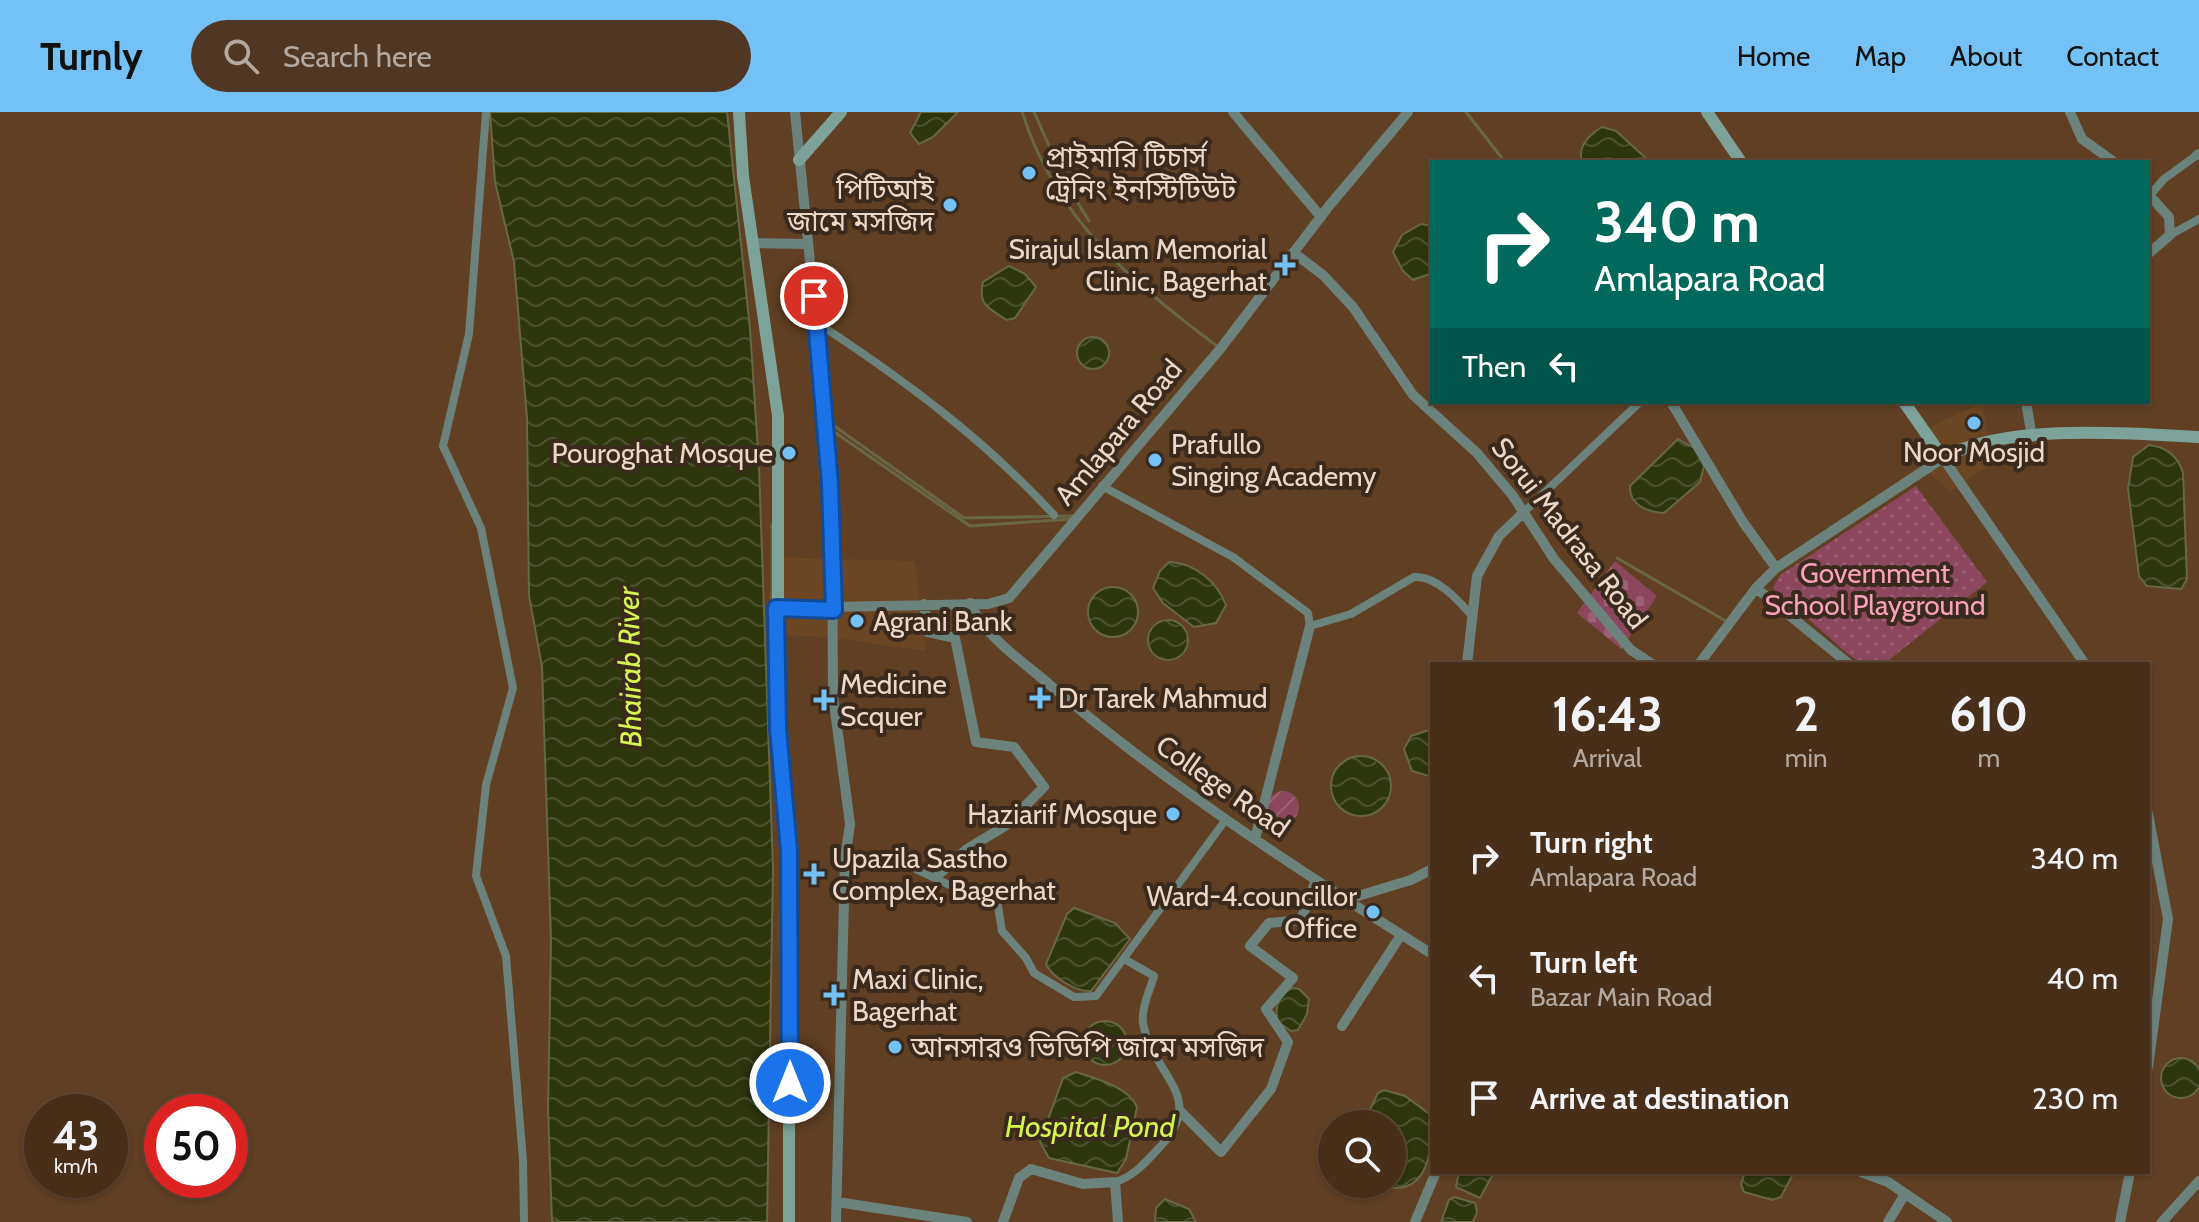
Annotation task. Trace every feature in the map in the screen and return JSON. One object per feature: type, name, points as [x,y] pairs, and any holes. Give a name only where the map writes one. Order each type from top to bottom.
[{"type":"main road","points":[[739,112],[753,243],[778,416],[778,729],[789,850],[789,1222]]},
{"type":"main road","points":[[799,160],[841,112]]},
{"type":"main road","points":[[1707,112],[1740,160]]},
{"type":"main road","points":[[1905,404],[1943,458],[1969,446],[2095,431],[2199,437]]},
{"type":"street","points":[[486,112],[469,334],[443,446],[481,528],[513,688],[486,785],[476,876],[506,956],[522,1145],[524,1222]]},
{"type":"street","points":[[795,112],[831,497],[833,696],[850,824],[845,859],[836,1222]]},
{"type":"street","points":[[1233,112],[1321,217]]},
{"type":"street","name":"Amlapara Road","points":[[776,608],[834,610],[1001,602],[1015,592],[1221,348],[1321,217],[1408,112]]},
{"type":"street","points":[[2070,112],[2082,139],[2111,160]]},
{"type":"street","points":[[2150,193],[2198,154]]},
{"type":"street","points":[[2150,195],[2169,217],[2170,235]]},
{"type":"street","points":[[2150,252],[2170,235],[2199,219]]},
{"type":"street","points":[[753,243],[808,244]]},
{"type":"street","name":"Sorui Madrasa Road","points":[[1294,253],[1323,275],[1353,307],[1403,375],[1413,395],[1477,453],[1524,512],[1554,559],[1631,650],[1649,662]]},
{"type":"street","points":[[816,322],[971,432],[1016,473],[1054,515]]},
{"type":"street","points":[[1467,662],[1477,576],[1486,555],[1524,512],[1638,404]]},
{"type":"street","points":[[1672,404],[1743,522],[1776,568]]},
{"type":"street","points":[[2026,404],[2032,437]]},
{"type":"street","points":[[1700,662],[1756,588],[1776,568],[1943,458],[2084,662]]},
{"type":"street","points":[[1102,486],[1233,557],[1308,613],[1310,626],[1255,839]]},
{"type":"street","points":[[1310,626],[1351,614],[1414,577],[1421,576],[1456,597],[1472,616]]},
{"type":"street","points":[[1756,588],[1847,662]]},
{"type":"street","name":"College Road","points":[[970,603],[977,619],[1025,664],[1224,822],[1430,953]]},
{"type":"street","points":[[924,604],[928,632],[955,638],[976,742],[1014,747],[1044,787],[1005,826],[967,849],[937,876]]},
{"type":"street","points":[[845,859],[909,866],[937,876],[979,899],[997,900],[1002,931],[1026,958],[1034,973],[1074,997],[1096,996],[1224,822]]},
{"type":"street","points":[[2150,824],[2168,919],[2150,1052]]},
{"type":"street","points":[[1348,899],[1411,880],[1430,870]]},
{"type":"street","points":[[1124,959],[1154,976],[1142,1017],[1152,1053],[1173,1083],[1181,1112],[1221,1152],[1271,1089],[1288,1042],[1266,1009],[1293,978],[1250,946],[1269,923],[1301,920],[1316,880]]},
{"type":"street","points":[[1342,1026],[1401,935]]},
{"type":"street","points":[[1003,1222],[1019,1178],[1026,1169],[1083,1184],[1128,1178],[1170,1138],[1181,1112]]},
{"type":"street","points":[[1415,1222],[1435,1174]]},
{"type":"street","points":[[1868,1174],[1878,1177],[1947,1222]]},
{"type":"street","points":[[2120,1222],[2130,1174]]},
{"type":"street","points":[[2162,1222],[2199,1181]]},
{"type":"street","points":[[1115,1182],[1118,1222]]},
{"type":"street","points":[[1888,1222],[1905,1194]]},
{"type":"street","points":[[837,1202],[967,1222]]},
{"type":"shaded area","points":[[1982,404],[1993,463],[1950,491],[1913,458],[1927,428]]},
{"type":"shaded area","points":[[770,557],[915,561],[926,651],[835,638],[770,634]]},
{"type":"green space","name":"Government School Playground","points":[[1916,486],[1987,582],[1887,662],[1859,662],[1773,588],[1780,575]]},
{"type":"green space","points":[[1615,561],[1657,596],[1621,649],[1577,613]]},
{"type":"green space","points":[[1283,791],[1295,795],[1299,807],[1295,819],[1283,823],[1271,819],[1267,807],[1271,795]]},
{"type":"water","name":"Bhairab River","points":[[490,112],[727,112],[750,329],[759,467],[773,869],[767,1222],[552,1222],[548,1109],[551,940],[542,666],[529,596],[527,418],[514,262],[495,182]]},
{"type":"water","points":[[921,112],[958,112],[933,137],[919,144],[910,133]]},
{"type":"water","points":[[1602,127],[1616,131],[1648,160],[1582,160],[1581,151]]},
{"type":"water","points":[[1421,224],[1430,226],[1430,274],[1413,280],[1403,271],[1393,252],[1402,235]]},
{"type":"water","points":[[1009,266],[1025,274],[1036,287],[1015,318],[1007,320],[986,306],[982,290],[983,282]]},
{"type":"water","points":[[1093,337],[1104,342],[1109,353],[1104,364],[1093,369],[1082,364],[1077,353],[1082,342]]},
{"type":"water","points":[[1678,439],[1694,448],[1704,466],[1700,482],[1664,513],[1646,509],[1632,498],[1630,486]]},
{"type":"water","points":[[2149,445],[2170,453],[2183,473],[2187,579],[2181,589],[2147,586],[2139,576],[2128,489],[2133,457]]},
{"type":"water","points":[[1169,562],[1196,570],[1217,589],[1226,605],[1216,623],[1194,627],[1163,603],[1153,588],[1160,571]]},
{"type":"water","points":[[1113,587],[1131,594],[1138,612],[1131,630],[1113,637],[1095,630],[1088,612],[1095,594]]},
{"type":"water","points":[[1168,620],[1182,626],[1188,640],[1182,654],[1168,660],[1154,654],[1148,640],[1154,626]]},
{"type":"water","points":[[1430,730],[1430,776],[1412,771],[1404,749],[1411,736]]},
{"type":"water","points":[[1361,756],[1383,764],[1391,786],[1383,808],[1361,816],[1339,808],[1331,786],[1339,764]]},
{"type":"water","points":[[1074,908],[1115,923],[1130,939],[1091,991],[1065,983],[1046,964],[1067,914]]},
{"type":"water","points":[[1292,988],[1299,989],[1309,999],[1307,1014],[1298,1030],[1291,1031],[1278,1022],[1277,1012],[1280,998]]},
{"type":"water","points":[[1105,1021],[1121,1027],[1127,1043],[1121,1059],[1105,1065],[1089,1059],[1083,1043],[1089,1027]]},
{"type":"water","points":[[2173,1060],[2189,1060],[2199,1070],[2199,1086],[2189,1096],[2173,1096],[2163,1086],[2163,1070]]},
{"type":"water","name":"Hospital Pond","points":[[1076,1072],[1119,1089],[1137,1107],[1126,1159],[1117,1173],[1049,1158],[1040,1142],[1063,1078]]},
{"type":"water","points":[[1384,1090],[1405,1096],[1430,1115],[1428,1160],[1416,1181],[1406,1186],[1406,1110],[1370,1110],[1378,1093]]},
{"type":"water","points":[[1459,1174],[1493,1174],[1480,1198],[1456,1187]]},
{"type":"water","points":[[1744,1174],[1793,1174],[1781,1197],[1772,1200],[1744,1192],[1741,1184]]},
{"type":"water","points":[[1454,1197],[1475,1203],[1477,1212],[1473,1222],[1441,1222],[1449,1200]]},
{"type":"water","points":[[1165,1199],[1189,1209],[1196,1222],[1155,1222],[1156,1208]]},
{"type":"waterway","points":[[1022,112],[1037,151],[1076,217],[1127,272],[1218,347]]},
{"type":"waterway","points":[[1034,112],[1065,182],[1089,221]]},
{"type":"waterway","points":[[1466,112],[1503,160]]},
{"type":"waterway","points":[[830,423],[964,518],[1075,516]]},
{"type":"waterway","points":[[830,429],[970,526],[1072,519]]},
{"type":"waterway","points":[[772,525],[772,626]]},
{"type":"waterway","points":[[1617,558],[1726,621]]},
{"type":"place","name":"প্রাইমারি টিচার্স ট্রেনিং ইনস্টিটিউট","points":[[1029,173]]},
{"type":"place","name":"পিটিআই জামে মসজিদ","points":[[950,205]]},
{"type":"place","name":"Sirajul Islam Memorial Clinic, Bagerhat","points":[[1285,265]]},
{"type":"place","name":"Noor Mosjid","points":[[1974,423]]},
{"type":"place","name":"Pouroghat Mosque","points":[[789,453]]},
{"type":"place","name":"Prafullo Singing Academy","points":[[1155,460]]},
{"type":"place","name":"Agrani Bank","points":[[857,621]]},
{"type":"place","name":"Dr Tarek Mahmud","points":[[1040,698]]},
{"type":"place","name":"Medicine Scquer","points":[[824,700]]},
{"type":"place","name":"Haziarif Mosque","points":[[1173,814]]},
{"type":"place","name":"Upazila Sastho Complex, Bagerhat","points":[[814,874]]},
{"type":"place","name":"Ward-4.councillor Office","points":[[1373,912]]},
{"type":"place","name":"Maxi Clinic, Bagerhat","points":[[834,995]]},
{"type":"place","name":"আনসারও ভিডিপি জামে মসজিদ","points":[[895,1047]]},
{"type":"route","points":[[790,1083],[789,850],[778,729],[776,608],[834,610],[832,510],[814,296]]}]
